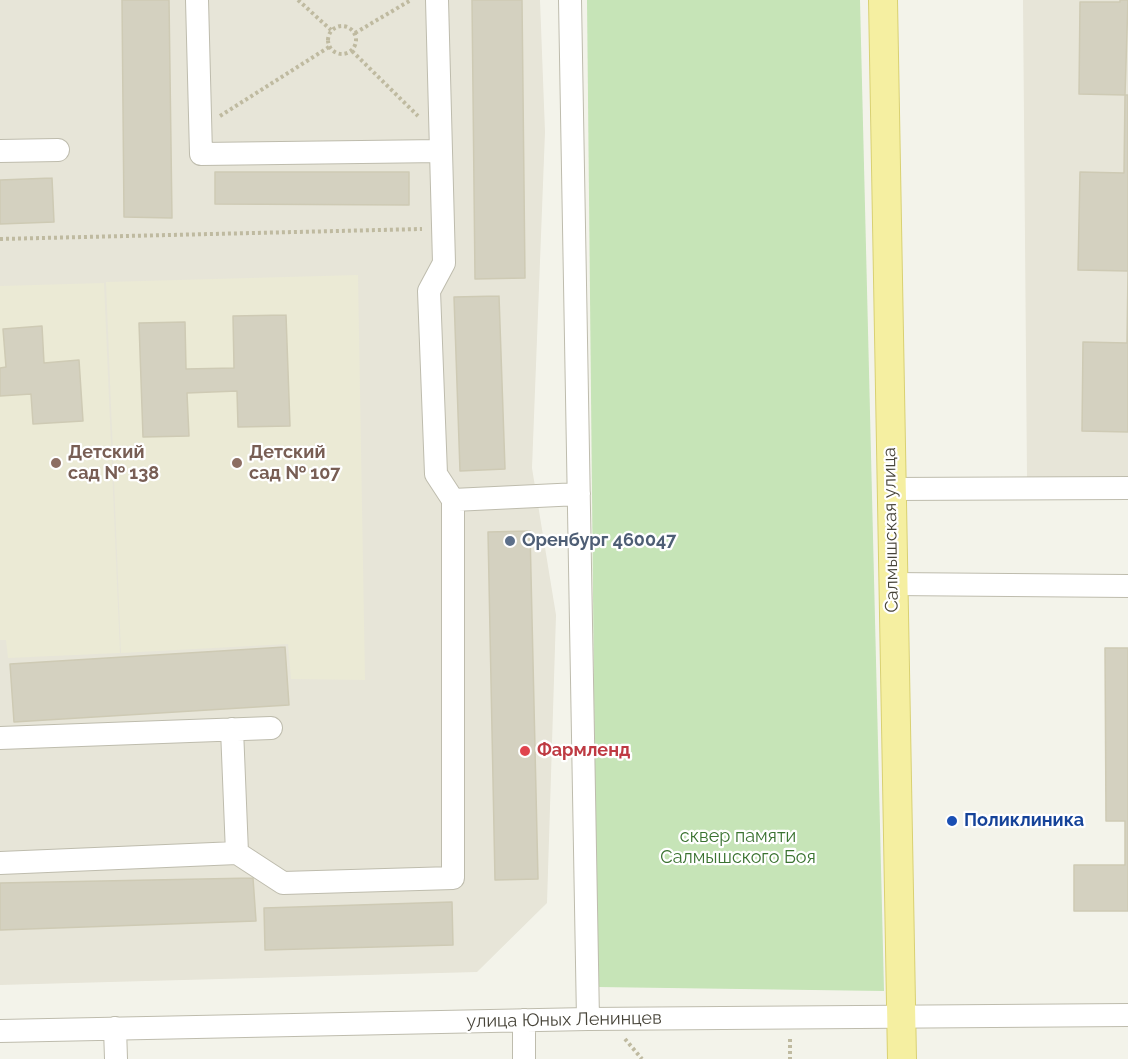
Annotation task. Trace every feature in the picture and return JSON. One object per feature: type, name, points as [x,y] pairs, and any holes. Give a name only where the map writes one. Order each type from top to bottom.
[{"type":"main road","name":"Салмышская улица","points":[[883,0],[902,1059]]},
{"type":"street","points":[[197,0],[201,154],[440,145]]},
{"type":"street","points":[[0,863],[237,853],[284,884],[453,878],[453,500],[436,474],[429,291],[444,263],[437,0]]},
{"type":"street","points":[[570,0],[588,1019]]},
{"type":"street","points":[[0,151],[58,150]]},
{"type":"street","points":[[890,489],[1128,488]]},
{"type":"street","points":[[453,500],[579,494]]},
{"type":"street","points":[[892,584],[1128,586]]},
{"type":"street","points":[[0,738],[271,728]]},
{"type":"street","points":[[232,729],[237,853]]},
{"type":"street","name":"улица Юных Ленинцев","points":[[0,1030],[588,1019],[1128,1015]]},
{"type":"street","points":[[524,1020],[524,1059]]},
{"type":"street","points":[[115,1028],[116,1059]]},
{"type":"path","points":[[298,0],[331,30]]},
{"type":"path","points":[[355,33],[411,0]]},
{"type":"path","points":[[339,26],[348,27],[355,33],[356,42],[352,51],[344,55],[335,54],[329,47],[327,38],[331,30],[339,26]]},
{"type":"path","points":[[200,129],[329,47]]},
{"type":"path","points":[[352,51],[440,145]]},
{"type":"path","points":[[0,239],[443,228]]},
{"type":"shaded area","points":[[0,0],[540,0],[545,132],[532,468],[556,615],[547,903],[477,972],[0,985]]},
{"type":"shaded area","points":[[1023,0],[1128,0],[1128,478],[1027,479]]},
{"type":"shaded area","name":"Детский сад № 107","points":[[358,275],[365,680],[291,679],[288,644],[121,653],[106,282]]},
{"type":"shaded area","name":"Детский сад № 138","points":[[104,283],[120,653],[8,658],[6,640],[0,640],[0,286]]},
{"type":"green space","name":"сквер памяти Салмышского Боя","points":[[587,0],[860,0],[884,991],[597,987]]},
{"type":"building","points":[[122,0],[169,0],[172,218],[124,217]]},
{"type":"building","points":[[472,0],[522,0],[525,278],[475,279]]},
{"type":"building","points":[[1120,0],[1128,0],[1125,95],[1079,94],[1080,2],[1120,2]]},
{"type":"building","points":[[1125,95],[1128,95],[1128,271],[1078,270],[1080,172],[1124,173]]},
{"type":"building","points":[[215,172],[409,172],[409,205],[215,204]]},
{"type":"building","points":[[52,178],[54,222],[0,224],[0,180]]},
{"type":"building","points":[[1128,271],[1128,432],[1082,431],[1083,342],[1127,343]]},
{"type":"building","points":[[499,296],[505,469],[460,471],[454,297]]},
{"type":"building","points":[[286,315],[290,426],[238,427],[237,391],[187,393],[189,436],[143,437],[139,323],[185,322],[186,369],[234,368],[233,316]]},
{"type":"building","points":[[42,326],[44,363],[79,360],[83,421],[33,424],[31,394],[0,396],[0,368],[6,367],[3,329]]},
{"type":"building","points":[[530,531],[538,879],[495,880],[488,532]]},
{"type":"building","points":[[285,647],[289,705],[14,722],[10,664]]},
{"type":"building","points":[[1105,648],[1128,648],[1128,911],[1074,911],[1074,865],[1125,865],[1125,821],[1106,821]]},
{"type":"building","points":[[253,878],[256,921],[0,930],[0,883]]},
{"type":"building","points":[[452,902],[453,945],[265,950],[264,908]]},
{"type":"place","name":"Детский сад № 138","points":[[56,463]]},
{"type":"place","name":"Детский сад № 107","points":[[237,463]]},
{"type":"place","name":"Оренбург 460047","points":[[510,541]]},
{"type":"place","name":"Фармленд","points":[[525,751]]},
{"type":"place","name":"Поликлиника","points":[[952,821]]}]
